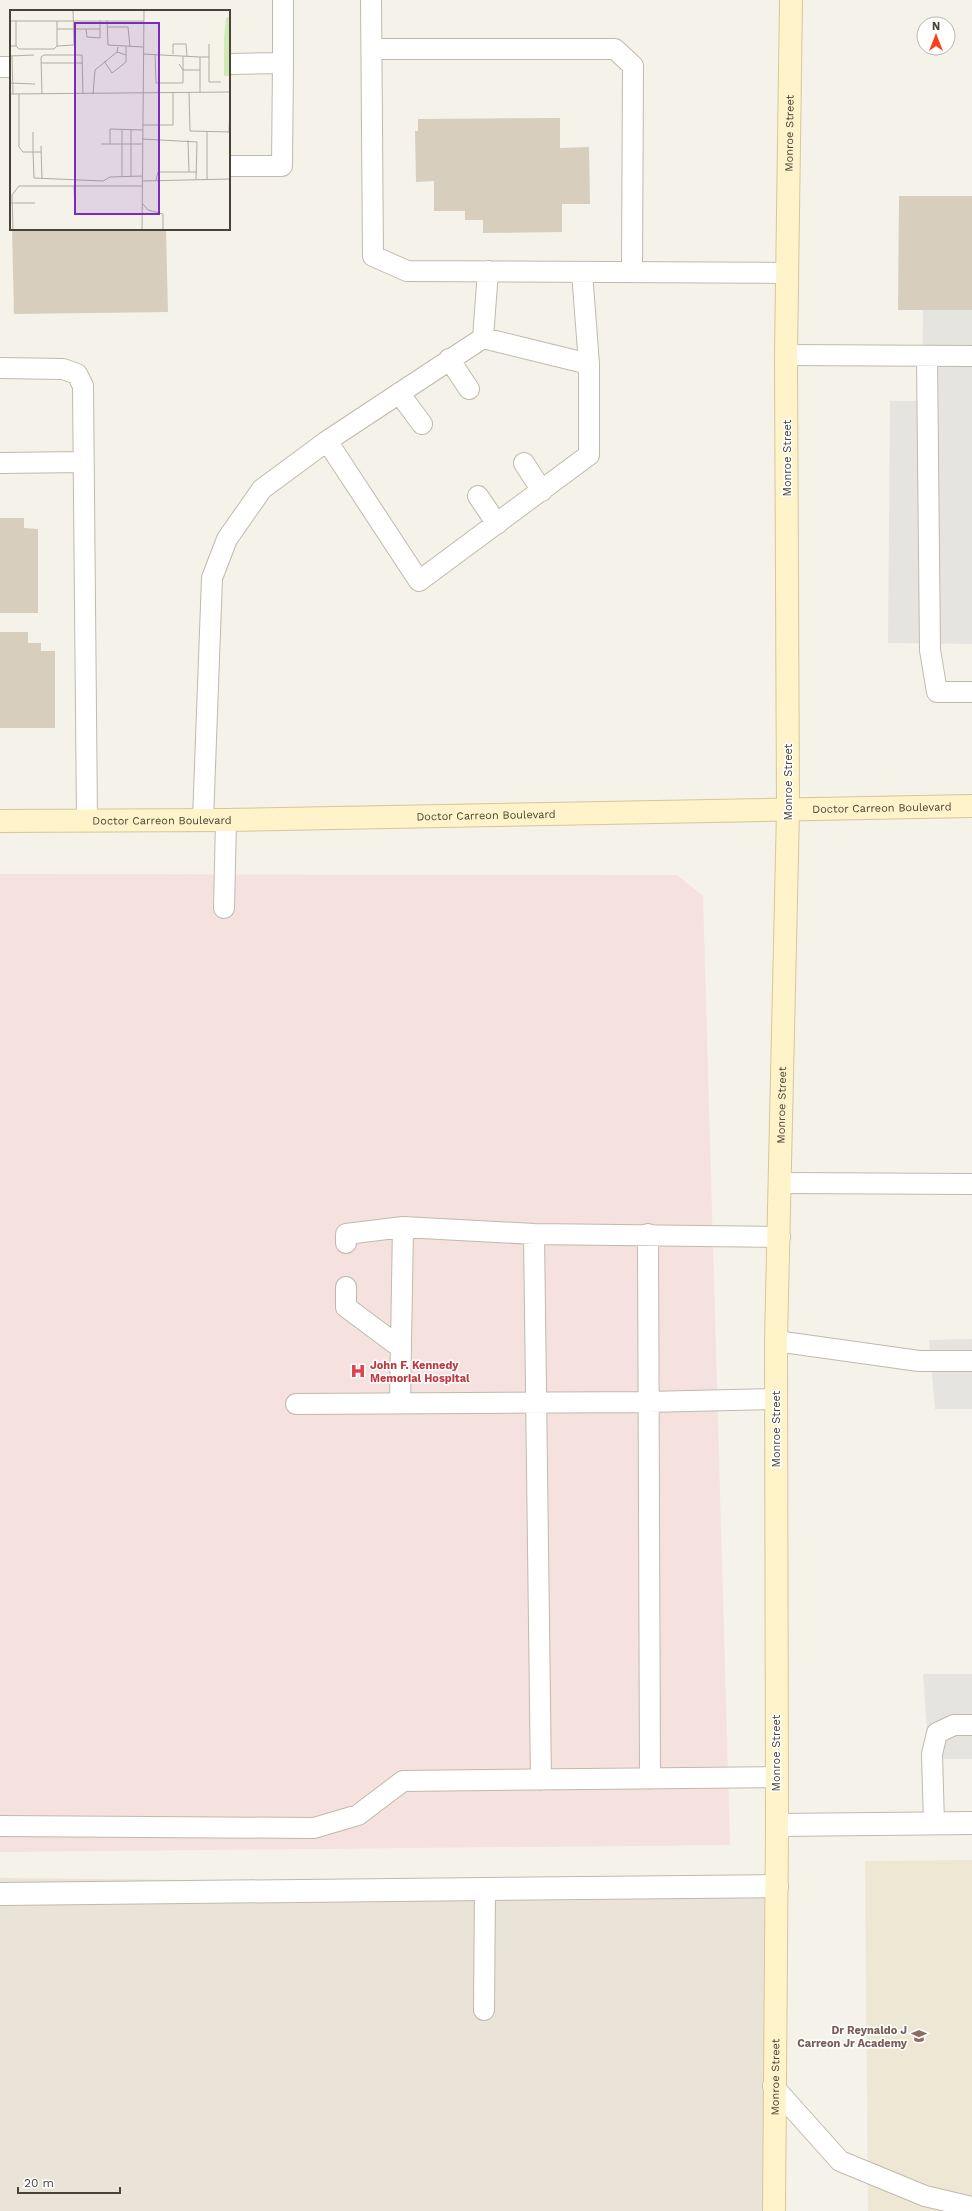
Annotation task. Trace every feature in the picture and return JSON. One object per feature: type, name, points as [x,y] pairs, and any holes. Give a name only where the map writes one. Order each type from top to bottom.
[{"type":"main road","name":"Monroe Street","points":[[774,2211],[773,2086],[777,1886],[776,1342],[780,1237],[788,811],[786,355],[791,0]]},
{"type":"main road","name":"Doctor Carreon Boulevard","points":[[0,821],[226,820],[788,811],[972,806]]},
{"type":"street","points":[[777,1825],[972,1822]]},
{"type":"street","points":[[0,1894],[777,1886]]},
{"type":"lane","points":[[230,166],[282,166],[283,0]]},
{"type":"lane","points":[[371,0],[374,256],[407,271],[788,272]]},
{"type":"lane","points":[[372,49],[615,50],[633,66],[632,272]]},
{"type":"lane","points":[[230,64],[283,63]]},
{"type":"lane","points":[[483,338],[488,271]]},
{"type":"lane","points":[[327,441],[419,581],[589,455],[589,364],[582,272]]},
{"type":"lane","points":[[203,820],[212,578],[227,539],[262,489],[327,441],[449,359],[483,338],[589,364]]},
{"type":"lane","points":[[786,355],[927,357],[972,356]]},
{"type":"lane","points":[[927,357],[930,650],[937,692],[972,692]]},
{"type":"lane","points":[[449,359],[469,389]]},
{"type":"lane","points":[[0,368],[63,369],[77,374],[83,386],[87,821]]},
{"type":"lane","points":[[399,393],[422,424]]},
{"type":"lane","points":[[0,463],[83,462]]},
{"type":"lane","points":[[524,463],[542,490]]},
{"type":"lane","points":[[478,496],[497,524]]},
{"type":"lane","points":[[224,908],[226,820]]},
{"type":"lane","points":[[781,1183],[972,1184]]},
{"type":"lane","points":[[346,1243],[346,1234],[403,1227],[534,1234],[648,1234],[780,1237]]},
{"type":"lane","points":[[400,1403],[403,1227]]},
{"type":"lane","points":[[534,1234],[540,1780]]},
{"type":"lane","points":[[648,1234],[647,1402],[650,1779]]},
{"type":"lane","points":[[346,1287],[346,1307],[401,1348]]},
{"type":"lane","points":[[776,1342],[919,1361],[972,1361]]},
{"type":"lane","points":[[296,1404],[647,1402],[776,1399]]},
{"type":"lane","points":[[934,1823],[932,1754],[937,1733],[954,1725],[972,1725]]},
{"type":"lane","points":[[0,1826],[314,1828],[358,1815],[403,1781],[776,1778]]},
{"type":"lane","points":[[484,2010],[485,1888]]},
{"type":"lane","points":[[773,2086],[840,2161],[925,2196],[972,2207]]},
{"type":"shaded area","points":[[923,309],[972,310],[972,644],[888,643],[890,401],[922,401]]},
{"type":"shaded area","name":"John F. Kennedy Memorial Hospital","points":[[0,874],[677,875],[703,896],[730,1845],[0,1852]]},
{"type":"shaded area","points":[[972,1339],[972,1409],[935,1409],[929,1340]]},
{"type":"shaded area","points":[[923,1674],[972,1674],[972,1759],[929,1759]]},
{"type":"shaded area","name":"Dr Reynaldo J Carreon Jr Academy","points":[[972,1860],[972,2211],[868,2211],[865,1861]]},
{"type":"shaded area","points":[[0,1878],[777,1886],[778,2211],[0,2211]]},
{"type":"building","points":[[560,118],[560,148],[589,147],[590,204],[562,204],[562,232],[483,233],[483,220],[465,220],[465,211],[434,211],[434,181],[416,182],[415,131],[418,131],[418,119]]},
{"type":"building","points":[[899,196],[972,196],[972,310],[898,310]]},
{"type":"building","points":[[12,230],[166,230],[168,312],[14,314]]},
{"type":"building","points":[[0,518],[24,518],[24,528],[38,529],[38,613],[0,613]]},
{"type":"building","points":[[0,632],[28,632],[28,643],[41,643],[41,651],[55,651],[55,728],[0,728]]},
{"type":"place","name":"John F. Kennedy Memorial Hospital","points":[[358,1371]]},
{"type":"place","name":"Dr Reynaldo J Carreon Jr Academy","points":[[919,2036]]}]
